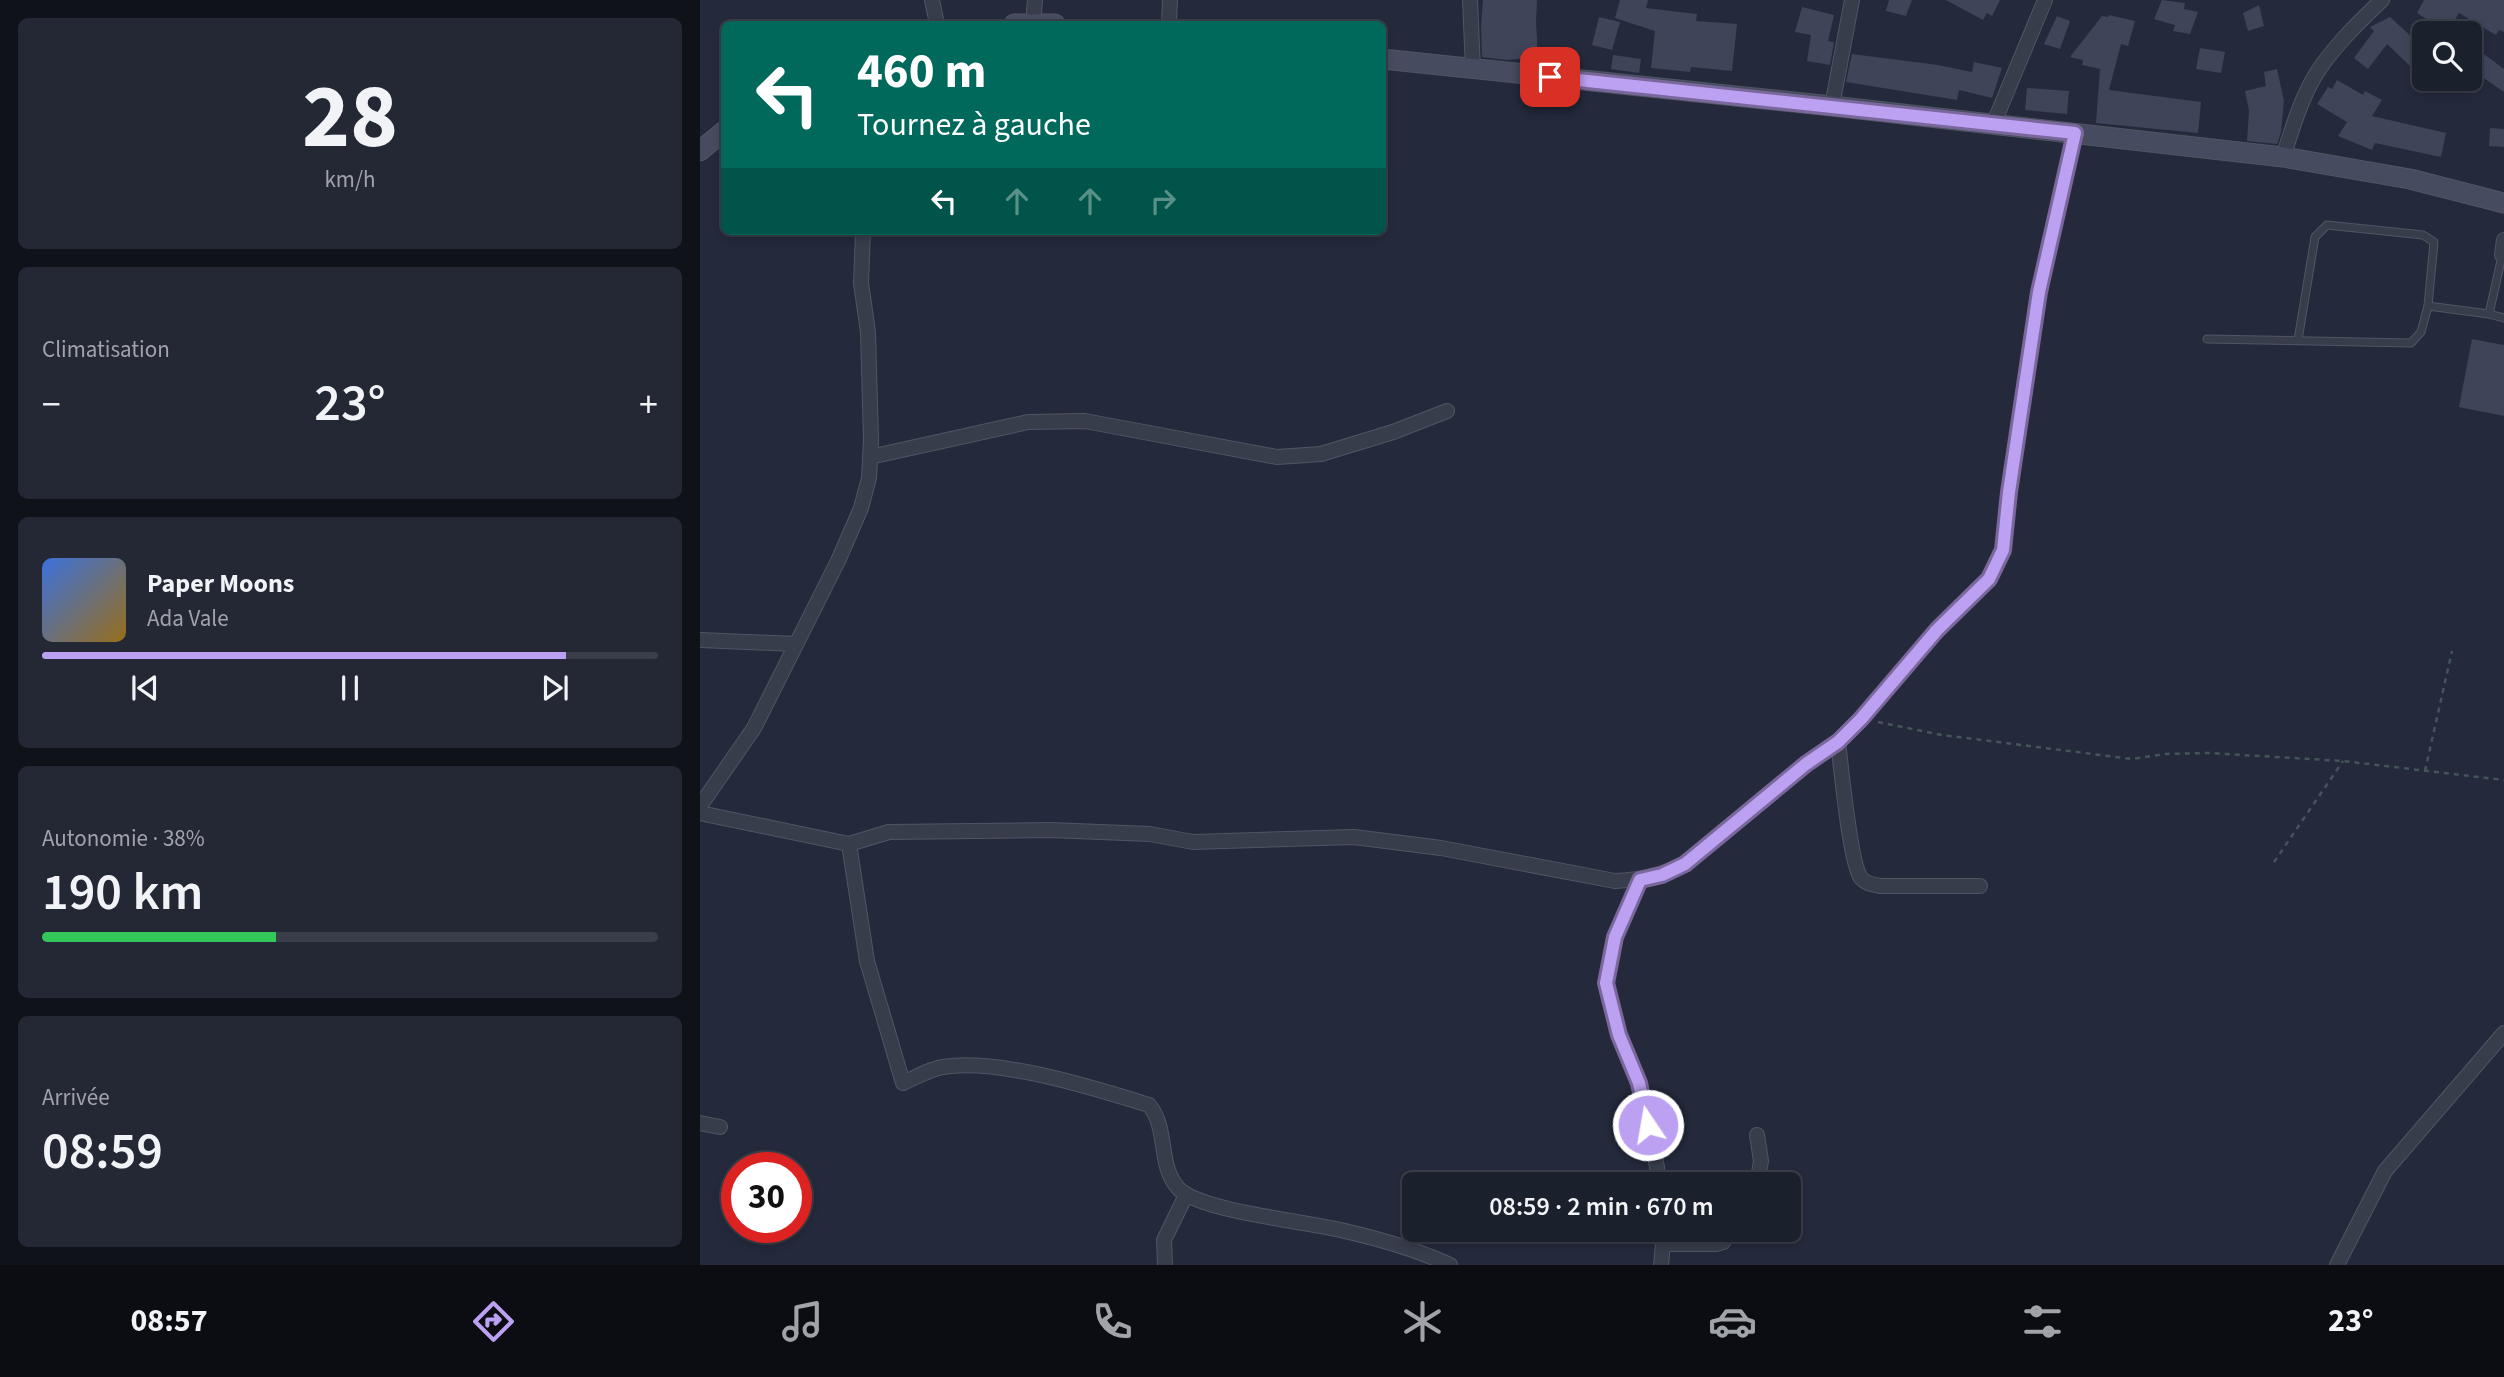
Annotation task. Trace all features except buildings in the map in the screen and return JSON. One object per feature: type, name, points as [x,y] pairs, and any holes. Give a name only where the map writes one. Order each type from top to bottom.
[{"type":"street","points":[[932,0],[936,21]]},
{"type":"street","points":[[1025,21],[1035,0]]},
{"type":"street","points":[[1170,0],[1170,21]]},
{"type":"street","points":[[1470,0],[1473,70]]},
{"type":"street","points":[[1832,106],[1852,0]]},
{"type":"street","points":[[1993,125],[2045,0]]},
{"type":"street","points":[[2283,157],[2299,109],[2319,69],[2351,29],[2382,0]]},
{"type":"street","points":[[1386,59],[2283,157],[2410,179],[2504,203]]},
{"type":"street","points":[[700,813],[849,844],[889,832],[1062,831],[1150,834],[1193,842],[1354,837],[1441,848],[1615,881],[1640,880],[1662,875],[1685,864],[1806,764],[1838,742],[1937,630],[1989,579],[2003,550],[2039,292],[2075,133]]},
{"type":"street","points":[[700,151],[721,134]]},
{"type":"street","points":[[700,806],[754,728],[838,561],[861,508],[869,478],[870,457],[868,332],[862,283],[863,235]]},
{"type":"street","points":[[870,457],[1028,422],[1085,421],[1277,457],[1321,454],[1393,432],[1447,411]]},
{"type":"street","points":[[700,640],[796,643]]},
{"type":"street","points":[[1838,742],[1852,846],[1862,879],[1867,884],[1880,886],[1980,886]]},
{"type":"street","points":[[849,844],[867,961],[903,1083],[940,1067],[966,1065],[1036,1075],[1149,1105],[1158,1115],[1166,1163],[1172,1181],[1186,1195],[1202,1202],[1242,1211],[1347,1231],[1429,1255],[1450,1265]]},
{"type":"street","points":[[1640,880],[1615,937],[1606,983],[1619,1035],[1639,1083],[1657,1172]]},
{"type":"street","points":[[2337,1265],[2385,1171],[2504,1033]]},
{"type":"street","points":[[700,1123],[719,1126]]},
{"type":"street","points":[[1757,1135],[1759,1172]]},
{"type":"street","points":[[1165,1265],[1164,1240],[1186,1195]]},
{"type":"street","points":[[1661,1265],[1662,1242]]},
{"type":"street","points":[[1701,1242],[1723,1242]]},
{"type":"lane","points":[[2207,339],[2411,343],[2421,332],[2428,306],[2434,242],[2423,235],[2327,225],[2315,237],[2298,340]]},
{"type":"lane","points":[[2489,314],[2503,250]]},
{"type":"lane","points":[[2428,306],[2504,317]]},
{"type":"path","points":[[2425,771],[2452,651]]},
{"type":"path","points":[[1861,719],[1955,737],[2132,759],[2164,754],[2209,753],[2343,761],[2504,780]]},
{"type":"path","points":[[2274,862],[2343,761]]},
{"type":"route","points":[[1550,77],[2075,133],[2039,292],[2003,550],[1989,579],[1937,630],[1838,742],[1806,764],[1685,864],[1662,875],[1640,880],[1615,937],[1606,983],[1619,1035],[1639,1083],[1648,1125]]}]
